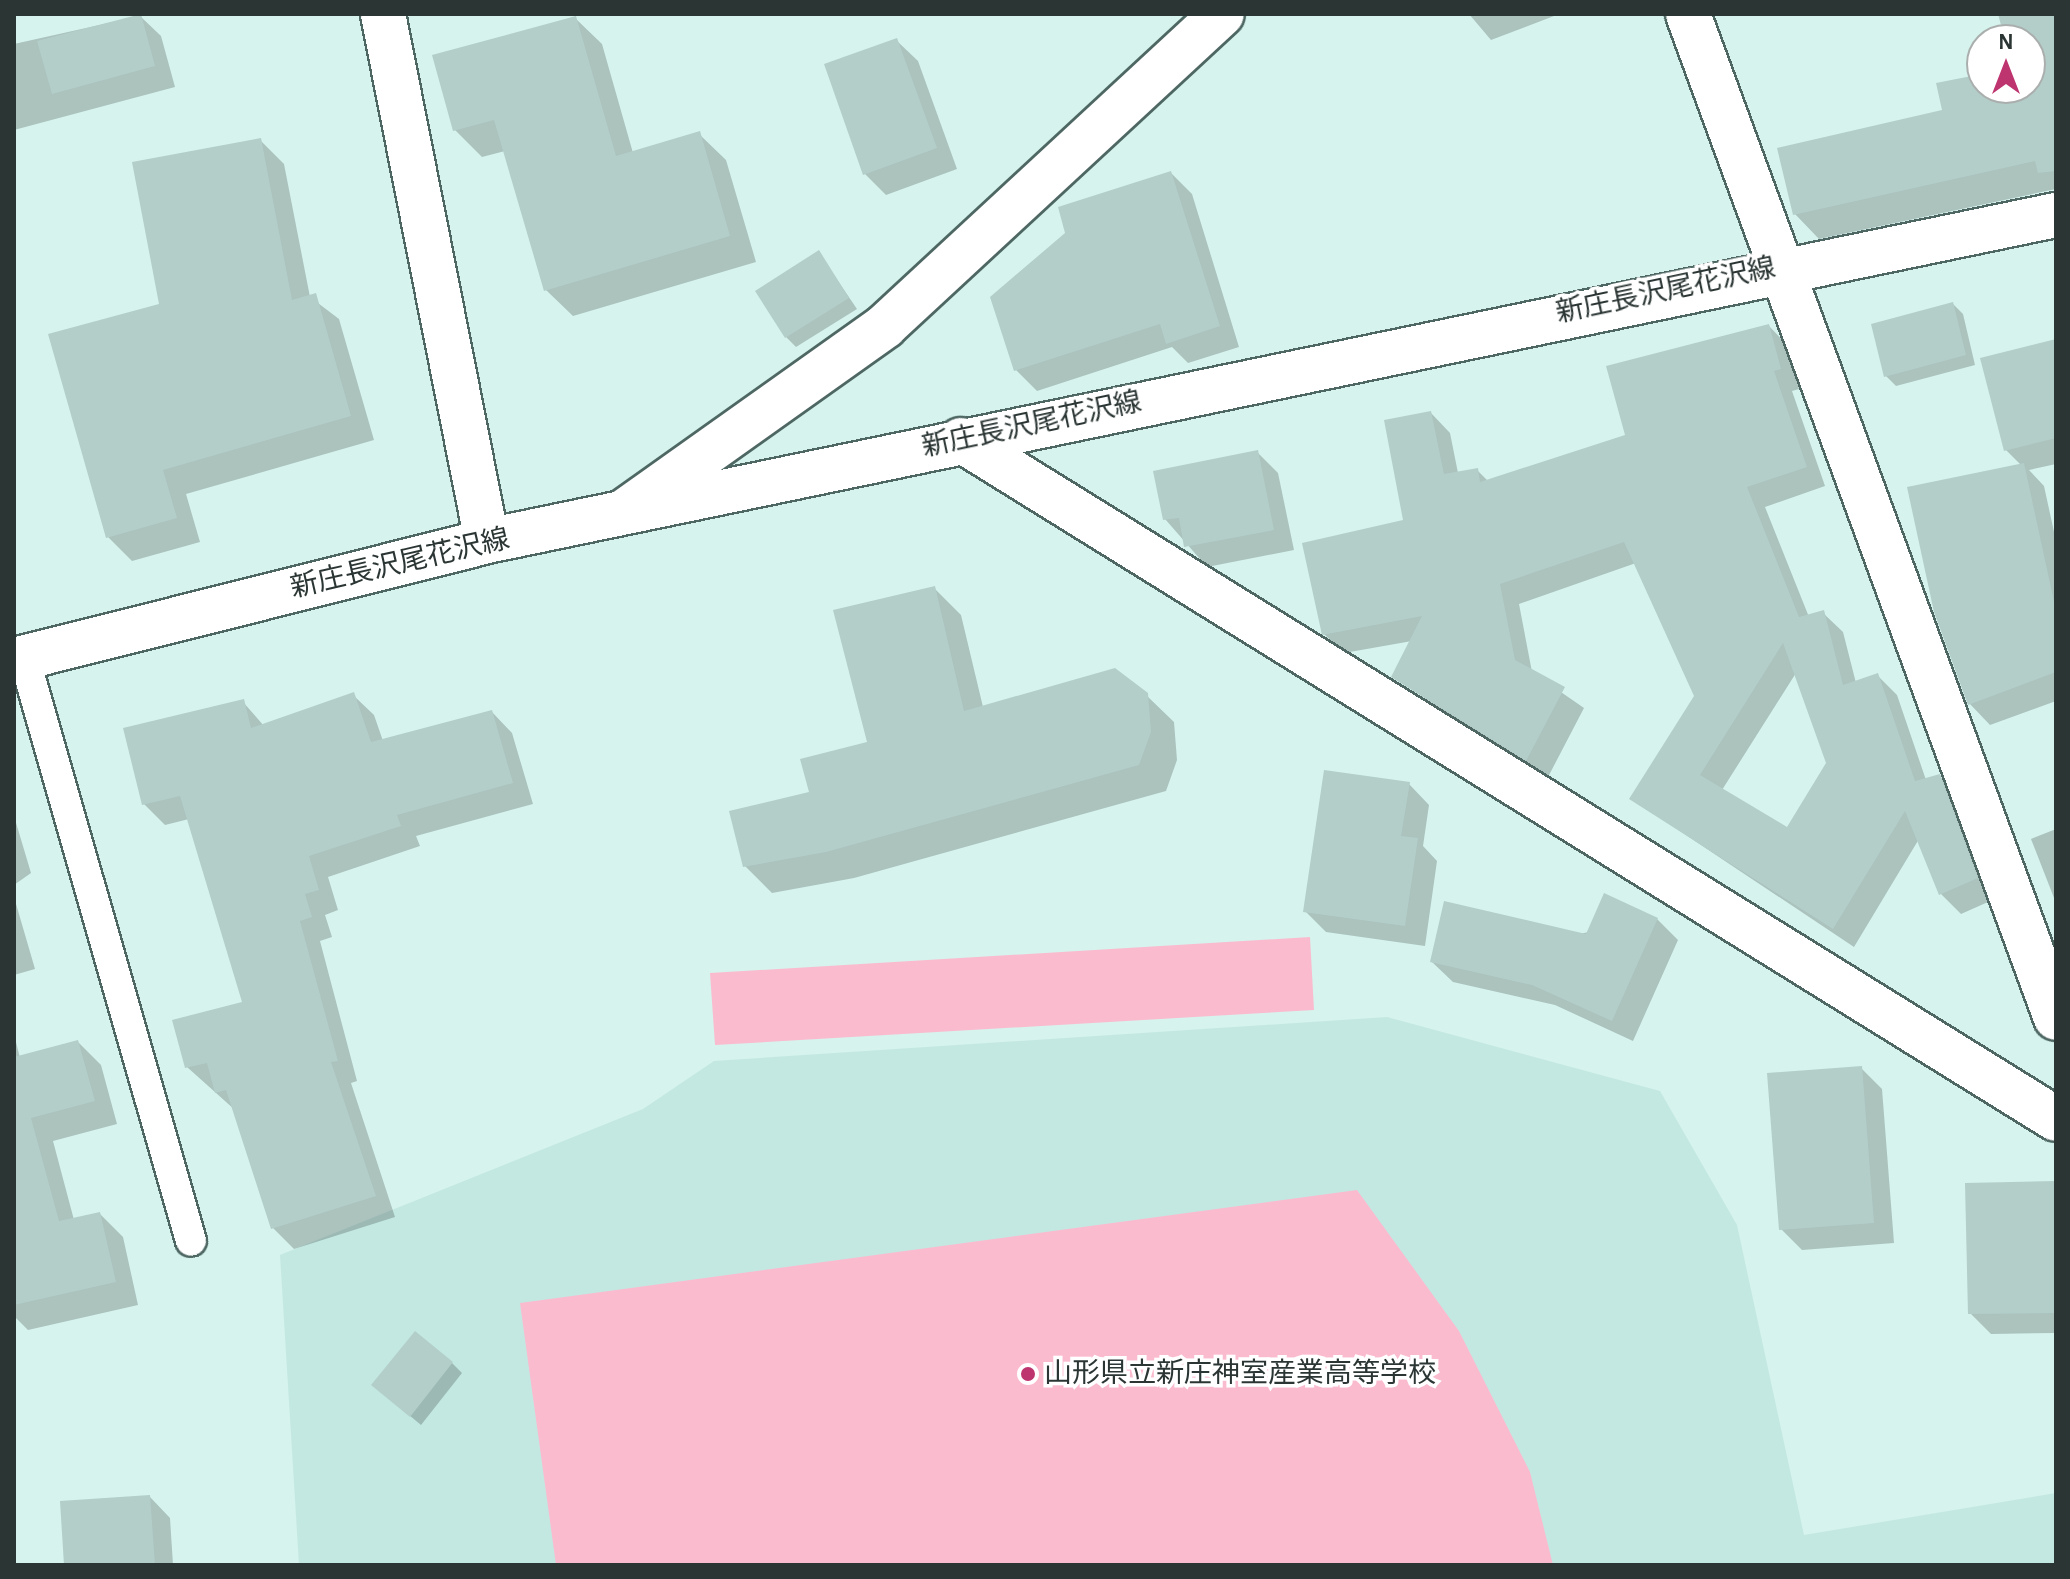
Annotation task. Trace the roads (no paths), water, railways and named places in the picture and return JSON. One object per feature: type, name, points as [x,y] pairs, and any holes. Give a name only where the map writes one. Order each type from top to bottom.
[{"type":"street","points":[[383,14],[487,541]]},
{"type":"street","points":[[609,520],[708,458],[885,326],[1222,14]]},
{"type":"street","points":[[1688,14],[2056,1018]]},
{"type":"street","name":"新庄長沢尾花沢線","points":[[19,658],[487,541],[609,520],[961,440],[1781,267],[2056,215]]},
{"type":"street","points":[[961,440],[2056,1119]]},
{"type":"lane","points":[[19,658],[191,1241]]},
{"type":"place","name":"山形県立新庄神室産業高等学校","points":[[1028,1374]]}]
